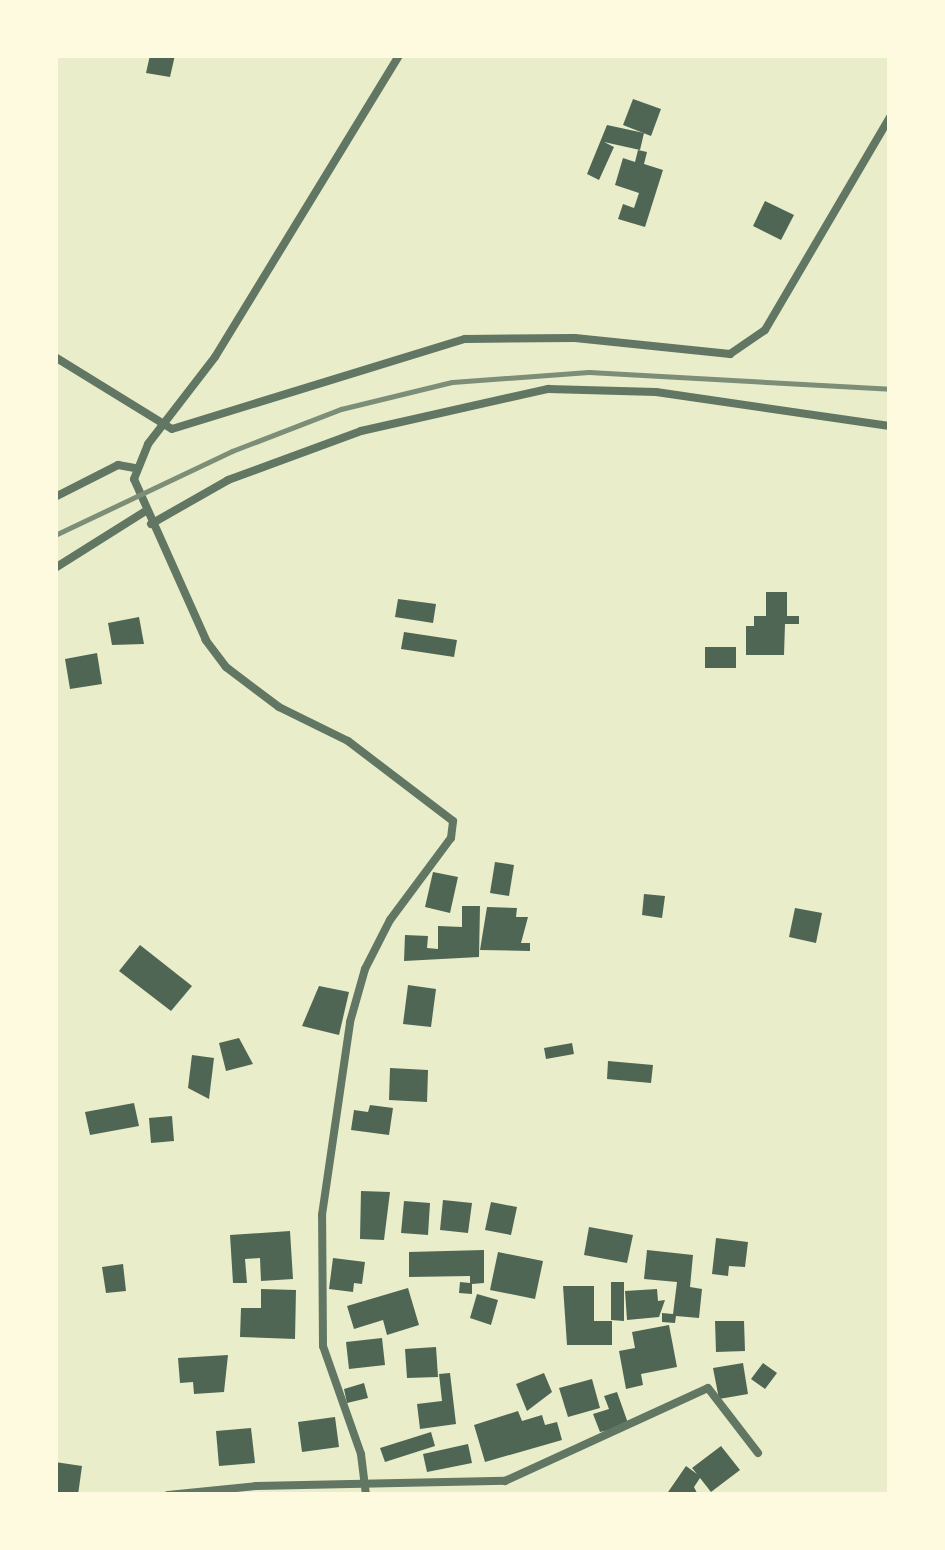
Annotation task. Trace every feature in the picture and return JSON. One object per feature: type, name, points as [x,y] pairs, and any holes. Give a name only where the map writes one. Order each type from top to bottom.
[{"type":"street","points":[[366,1491],[362,1454],[323,1346],[322,1214],[350,1022],[366,969],[390,920],[452,838],[454,821],[348,741],[279,707],[226,668],[144,512],[135,468],[215,357],[399,55]]},
{"type":"street","points":[[55,357],[162,427],[465,339],[575,338],[730,354],[765,330],[890,116]]},
{"type":"street","points":[[150,524],[228,480],[361,432],[548,389],[656,392],[890,426]]},
{"type":"street","points":[[55,497],[118,465],[135,468]]},
{"type":"street","points":[[55,568],[144,512]]},
{"type":"street","points":[[168,1495],[256,1486],[366,1491],[505,1481],[708,1388],[758,1453]]},
{"type":"building","points":[[150,55],[175,55],[170,77],[146,73]]},
{"type":"building","points":[[633,99],[661,109],[651,136],[623,125]]},
{"type":"building","points":[[607,125],[644,133],[640,150],[604,142],[614,147],[599,180],[587,174]]},
{"type":"building","points":[[638,150],[647,152],[644,164],[663,170],[645,227],[618,219],[623,204],[634,208],[639,193],[615,185],[623,158],[635,162]]},
{"type":"building","points":[[765,201],[794,215],[781,240],[753,226]]},
{"type":"building","points":[[766,592],[787,592],[787,616],[799,616],[799,624],[785,624],[784,655],[746,655],[746,626],[754,626],[754,616],[766,616]]},
{"type":"building","points":[[398,599],[436,604],[433,623],[395,617]]},
{"type":"building","points":[[139,617],[144,644],[112,645],[108,623]]},
{"type":"building","points":[[404,632],[457,640],[454,657],[401,649]]},
{"type":"building","points":[[705,647],[736,647],[736,668],[705,668]]},
{"type":"building","points":[[97,653],[102,684],[70,689],[65,659]]},
{"type":"building","points":[[495,862],[514,865],[509,896],[490,893]]},
{"type":"building","points":[[433,872],[458,877],[450,913],[425,907]]},
{"type":"building","points":[[644,894],[665,896],[662,918],[642,915]]},
{"type":"building","points":[[462,906],[480,906],[479,957],[404,961],[405,935],[428,936],[427,948],[438,949],[438,926],[462,927]]},
{"type":"building","points":[[487,907],[517,908],[516,917],[528,917],[521,943],[530,943],[530,951],[480,950]]},
{"type":"building","points":[[795,908],[822,913],[816,943],[789,937]]},
{"type":"building","points":[[140,945],[192,986],[171,1011],[119,971]]},
{"type":"building","points":[[408,985],[436,989],[431,1027],[403,1024]]},
{"type":"building","points":[[319,986],[349,992],[339,1035],[302,1026]]},
{"type":"building","points":[[239,1038],[253,1064],[226,1071],[219,1043]]},
{"type":"building","points":[[572,1043],[574,1054],[546,1059],[544,1048]]},
{"type":"building","points":[[192,1055],[214,1058],[209,1099],[188,1088]]},
{"type":"building","points":[[608,1061],[653,1065],[651,1083],[607,1079]]},
{"type":"building","points":[[390,1068],[428,1070],[427,1102],[389,1100]]},
{"type":"building","points":[[134,1103],[139,1126],[90,1135],[85,1112]]},
{"type":"building","points":[[370,1105],[393,1108],[389,1135],[351,1130],[354,1110],[368,1112]]},
{"type":"building","points":[[172,1116],[174,1141],[151,1143],[149,1118]]},
{"type":"building","points":[[361,1191],[390,1192],[384,1240],[360,1239]]},
{"type":"building","points":[[443,1200],[472,1203],[468,1233],[440,1230]]},
{"type":"building","points":[[404,1201],[430,1203],[428,1235],[401,1233]]},
{"type":"building","points":[[491,1202],[517,1207],[511,1235],[485,1230]]},
{"type":"building","points":[[589,1227],[633,1235],[627,1263],[584,1255]]},
{"type":"building","points":[[290,1231],[293,1279],[261,1281],[260,1258],[245,1259],[247,1283],[233,1283],[230,1235]]},
{"type":"building","points":[[716,1238],[748,1242],[745,1267],[729,1266],[728,1276],[712,1274]]},
{"type":"building","points":[[484,1250],[484,1283],[472,1284],[472,1294],[459,1293],[460,1282],[470,1283],[470,1276],[409,1277],[409,1252]]},
{"type":"building","points":[[647,1250],[693,1255],[690,1287],[702,1289],[699,1318],[676,1316],[675,1323],[662,1322],[662,1313],[673,1314],[677,1282],[644,1279]]},
{"type":"building","points":[[498,1252],[543,1261],[535,1299],[490,1290]]},
{"type":"building","points":[[333,1258],[365,1262],[362,1284],[354,1283],[353,1292],[329,1289]]},
{"type":"building","points":[[123,1264],[126,1291],[106,1293],[102,1267]]},
{"type":"building","points":[[611,1282],[624,1282],[624,1321],[611,1320]]},
{"type":"building","points":[[563,1286],[594,1286],[594,1321],[612,1321],[612,1345],[567,1345]]},
{"type":"building","points":[[408,1288],[419,1325],[387,1335],[383,1320],[354,1329],[347,1306]]},
{"type":"building","points":[[261,1289],[296,1290],[295,1339],[240,1337],[241,1308],[261,1308]]},
{"type":"building","points":[[657,1289],[658,1301],[665,1300],[659,1317],[627,1320],[625,1291]]},
{"type":"building","points":[[477,1294],[498,1300],[491,1325],[470,1318]]},
{"type":"building","points":[[715,1321],[744,1321],[745,1351],[716,1352]]},
{"type":"building","points":[[669,1325],[677,1367],[641,1374],[643,1385],[626,1389],[619,1351],[635,1348],[632,1332]]},
{"type":"building","points":[[382,1338],[385,1365],[349,1369],[346,1342]]},
{"type":"building","points":[[436,1347],[438,1377],[407,1378],[405,1349]]},
{"type":"building","points":[[228,1355],[224,1392],[194,1394],[193,1382],[180,1383],[178,1358]]},
{"type":"building","points":[[743,1363],[748,1394],[719,1399],[713,1368]]},
{"type":"building","points":[[763,1363],[777,1373],[765,1389],[751,1379]]},
{"type":"building","points":[[450,1373],[456,1424],[420,1429],[417,1404],[442,1401],[439,1374]]},
{"type":"building","points":[[544,1373],[552,1392],[527,1411],[516,1384]]},
{"type":"building","points":[[592,1379],[600,1408],[568,1417],[559,1388]]},
{"type":"building","points":[[364,1383],[368,1398],[347,1403],[344,1389]]},
{"type":"building","points":[[617,1392],[629,1426],[600,1432],[593,1414],[609,1409],[604,1396]]},
{"type":"building","points":[[518,1411],[522,1421],[542,1415],[545,1425],[557,1422],[562,1440],[485,1462],[474,1425]]},
{"type":"building","points":[[335,1417],[339,1447],[302,1452],[298,1422]]},
{"type":"building","points":[[251,1428],[255,1463],[219,1466],[216,1431]]},
{"type":"building","points":[[431,1432],[435,1446],[385,1462],[380,1448]]},
{"type":"building","points":[[468,1444],[472,1463],[427,1472],[423,1454]]},
{"type":"building","points":[[721,1446],[740,1470],[711,1492],[700,1478],[694,1487],[698,1495],[666,1495],[686,1466],[697,1474],[692,1468]]},
{"type":"building","points":[[55,1462],[82,1466],[78,1495],[55,1495]]},
{"type":"railway","points":[[55,535],[232,451],[341,409],[452,382],[589,372],[890,389]]}]
